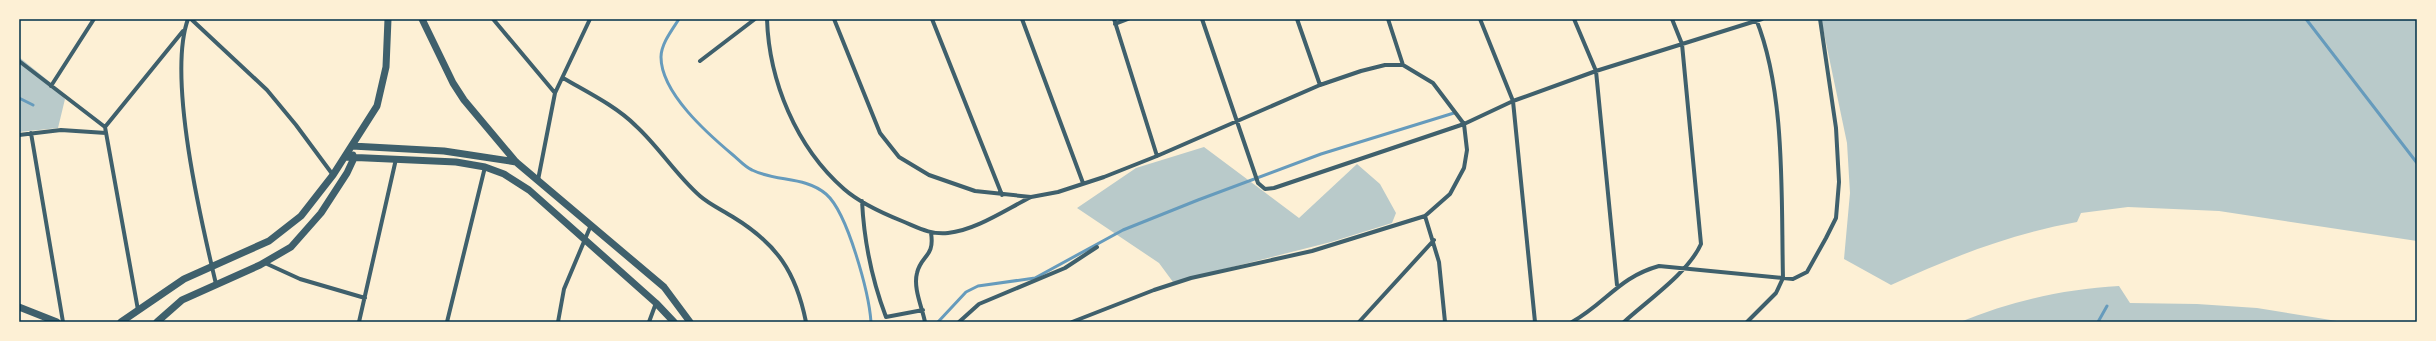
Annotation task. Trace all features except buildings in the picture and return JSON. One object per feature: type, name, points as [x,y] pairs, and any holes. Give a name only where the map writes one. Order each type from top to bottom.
[{"type":"street","points":[[51,86],[94,19]]},
{"type":"street","points":[[105,127],[184,31],[190,19],[267,90],[296,125],[333,175]]},
{"type":"street","points":[[121,322],[184,279],[259,247],[290,227],[301,216],[333,175],[377,106],[383,84],[388,19]]},
{"type":"street","points":[[422,19],[453,82],[464,100],[516,162],[664,287],[690,322]]},
{"type":"street","points":[[493,19],[555,93]]},
{"type":"street","points":[[538,180],[555,93],[590,19]]},
{"type":"street","points":[[700,61],[755,19]]},
{"type":"street","points":[[768,19],[768,41],[774,72],[796,126],[818,162],[844,189],[862,202],[931,233],[948,233],[965,229],[1031,197]]},
{"type":"street","points":[[834,19],[880,133],[899,157],[929,175],[949,184],[975,191],[1031,197],[1058,192],[1157,156],[1320,85],[1361,70],[1386,65],[1403,65],[1434,83],[1464,124],[1467,150],[1464,168],[1450,194],[1425,216],[1312,251],[1191,278],[1154,290],[1072,322]]},
{"type":"street","points":[[932,19],[1002,195]]},
{"type":"street","points":[[1022,19],[1083,183]]},
{"type":"street","points":[[1114,19],[1157,156]]},
{"type":"street","points":[[1115,24],[1128,19]]},
{"type":"street","points":[[1202,19],[1258,183],[1265,189],[1274,188],[1464,124],[1513,101],[1596,71],[1762,19]]},
{"type":"street","points":[[1297,19],[1320,85]]},
{"type":"street","points":[[1388,19],[1403,65]]},
{"type":"street","points":[[1480,19],[1513,101],[1535,322]]},
{"type":"street","points":[[1574,19],[1596,71],[1617,285]]},
{"type":"street","points":[[1624,322],[1697,255],[1702,244],[1702,228],[1682,44],[1672,19]]},
{"type":"street","points":[[1572,322],[1597,306],[1617,285],[1653,268],[1685,267],[1793,279],[1807,272],[1818,255],[1836,218],[1839,182],[1836,128],[1820,19]]},
{"type":"street","points":[[1747,322],[1776,293],[1783,278],[1779,151],[1771,70],[1765,40],[1756,20]]},
{"type":"street","points":[[184,31],[182,79],[187,137],[216,284]]},
{"type":"street","points":[[19,62],[105,127],[138,310]]},
{"type":"street","points":[[563,78],[635,124],[698,194],[734,217],[774,248],[787,265],[796,282],[806,322]]},
{"type":"street","points":[[19,135],[76,130],[106,133]]},
{"type":"street","points":[[31,133],[63,322]]},
{"type":"street","points":[[156,322],[182,300],[264,263],[291,247],[305,233],[336,191],[354,158],[352,146]]},
{"type":"street","points":[[352,146],[444,150],[516,162]]},
{"type":"street","points":[[345,157],[396,158],[456,162],[485,167],[504,174],[529,190],[584,241],[656,303],[674,322]]},
{"type":"street","points":[[359,322],[396,158]]},
{"type":"street","points":[[447,322],[485,167]]},
{"type":"street","points":[[862,202],[863,225],[876,289],[886,317],[923,310]]},
{"type":"street","points":[[1425,216],[1434,240],[1442,281],[1445,322]]},
{"type":"street","points":[[558,322],[564,289],[591,225]]},
{"type":"street","points":[[926,322],[916,278],[917,271],[931,250],[931,233]]},
{"type":"street","points":[[1359,322],[1434,240]]},
{"type":"street","points":[[959,322],[979,304],[1065,268],[1097,247]]},
{"type":"street","points":[[264,263],[300,279],[365,298]]},
{"type":"street","points":[[649,322],[656,303]]},
{"type":"street","points":[[19,307],[57,322]]},
{"type":"shaded area","points":[[1821,19],[2417,19],[2417,241],[2219,211],[2128,207],[2081,213],[2077,222],[2005,240],[1959,256],[1891,285],[1844,259],[1850,193],[1847,143]]},
{"type":"shaded area","points":[[19,57],[51,83],[65,99],[58,128],[19,132]]},
{"type":"shaded area","points":[[1204,147],[1299,218],[1357,164],[1380,184],[1396,213],[1392,223],[1331,242],[1173,282],[1159,263],[1077,208],[1136,168]]},
{"type":"shaded area","points":[[2119,286],[2130,303],[2197,304],[2257,308],[2343,322],[1960,322],[1999,308],[2038,297],[2078,290]]},
{"type":"waterway","points":[[679,19],[670,32],[661,52],[663,71],[677,98],[711,136],[747,167],[761,174],[809,184],[826,194],[842,218],[849,235],[862,274],[871,322]]},
{"type":"waterway","points":[[2306,19],[2417,163]]},
{"type":"waterway","points":[[19,98],[33,105]]},
{"type":"waterway","points":[[938,322],[966,292],[978,286],[1035,278],[1123,230],[1198,200],[1321,154],[1454,113]]},
{"type":"waterway","points":[[2098,322],[2107,306]]}]
